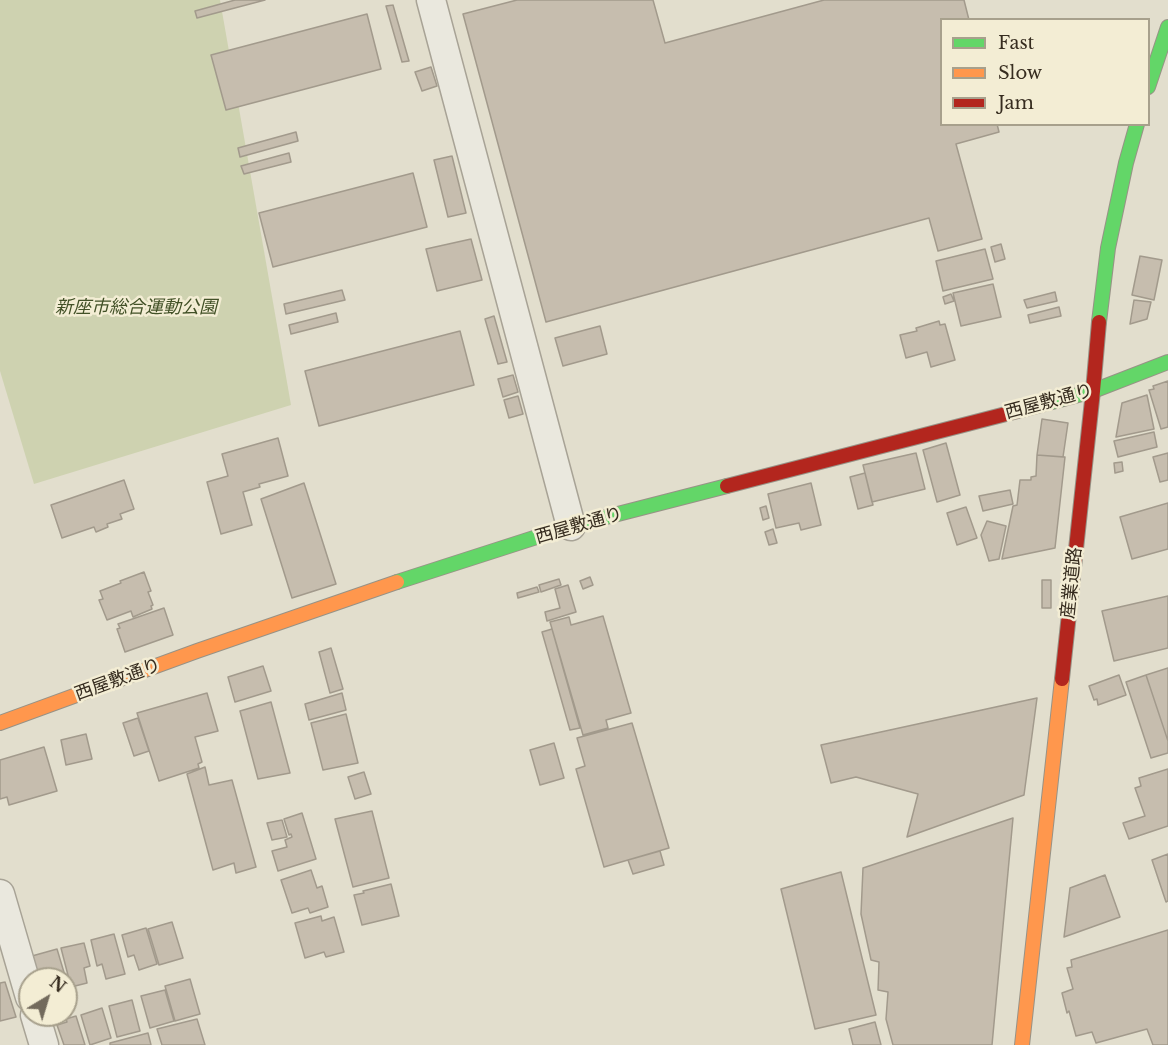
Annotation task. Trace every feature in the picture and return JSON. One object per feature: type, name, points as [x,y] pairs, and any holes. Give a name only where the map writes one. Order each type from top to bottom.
[{"type":"street","points":[[431,0],[571,526]]},
{"type":"street","points":[[1150,84],[1168,27]]},
{"type":"street","name":"産業道路","points":[[1022,1045],[1098,327],[1108,248],[1136,126]]},
{"type":"street","name":"西屋敷通り","points":[[0,723],[347,598],[571,526],[1093,390],[1168,362]]},
{"type":"street","points":[[0,894],[21,967]]},
{"type":"street","points":[[39,1027],[44,1045]]},
{"type":"green space","name":"新座市総合運動公園","points":[[0,0],[220,0],[291,405],[34,484],[0,371]]},
{"type":"building","points":[[235,0],[265,0],[197,18],[195,11]]},
{"type":"building","points":[[517,0],[653,0],[665,43],[824,0],[964,0],[968,18],[940,18],[940,126],[998,126],[999,132],[956,144],[982,239],[938,251],[929,218],[546,322],[463,14]]},
{"type":"building","points":[[393,5],[409,61],[402,62],[386,6]]},
{"type":"building","points":[[367,14],[381,69],[226,110],[211,55]]},
{"type":"building","points":[[431,67],[437,86],[422,91],[415,72]]},
{"type":"building","points":[[296,132],[298,141],[240,157],[238,148]]},
{"type":"building","points":[[289,153],[291,162],[244,174],[241,166]]},
{"type":"building","points":[[452,156],[466,213],[448,217],[434,160]]},
{"type":"building","points":[[413,173],[427,227],[273,267],[259,213]]},
{"type":"building","points":[[471,239],[482,280],[437,291],[426,249]]},
{"type":"building","points":[[1001,244],[1005,259],[995,262],[991,247]]},
{"type":"building","points":[[985,249],[993,279],[943,291],[936,261]]},
{"type":"building","points":[[1140,256],[1162,260],[1154,300],[1132,295]]},
{"type":"building","points":[[993,284],[1001,317],[961,326],[953,293]]},
{"type":"building","points":[[342,290],[345,300],[286,314],[284,304]]},
{"type":"building","points":[[1055,292],[1057,301],[1027,308],[1024,300]]},
{"type":"building","points":[[951,294],[954,301],[945,304],[943,297]]},
{"type":"building","points":[[1134,300],[1151,302],[1147,319],[1130,324]]},
{"type":"building","points":[[1059,307],[1061,316],[1030,323],[1028,315]]},
{"type":"building","points":[[336,313],[338,322],[291,334],[289,325]]},
{"type":"building","points":[[494,316],[507,362],[498,364],[485,319]]},
{"type":"building","points":[[939,321],[940,325],[945,324],[955,360],[931,367],[927,352],[906,358],[900,335],[917,331],[916,328]]},
{"type":"building","points":[[600,326],[607,354],[563,366],[555,338]]},
{"type":"building","points":[[460,331],[474,385],[319,426],[305,371]]},
{"type":"building","points":[[513,375],[518,392],[503,397],[498,379]]},
{"type":"building","points":[[1168,381],[1168,427],[1161,429],[1149,390],[1154,389],[1153,386]]},
{"type":"building","points":[[1147,395],[1154,429],[1116,437],[1122,403]]},
{"type":"building","points":[[518,396],[523,414],[509,418],[504,400]]},
{"type":"building","points":[[1042,419],[1068,423],[1063,457],[1037,455]]},
{"type":"building","points":[[1154,432],[1157,447],[1118,457],[1114,441]]},
{"type":"building","points":[[278,438],[288,476],[259,484],[260,487],[243,492],[252,525],[221,534],[207,482],[228,476],[222,454]]},
{"type":"building","points":[[946,443],[960,495],[937,502],[923,450]]},
{"type":"building","points":[[916,453],[925,489],[872,502],[863,465]]},
{"type":"building","points":[[1168,453],[1168,480],[1160,482],[1153,457]]},
{"type":"building","points":[[1037,455],[1065,457],[1055,548],[1002,559],[1013,506],[1017,505],[1020,480],[1031,480],[1031,477],[1036,476]]},
{"type":"building","points":[[1122,462],[1123,471],[1115,473],[1114,463]]},
{"type":"building","points":[[865,473],[873,505],[858,509],[850,477]]},
{"type":"building","points":[[124,480],[134,509],[120,514],[122,519],[107,524],[108,527],[96,532],[94,527],[62,538],[51,505]]},
{"type":"building","points":[[304,483],[336,584],[292,598],[261,499]]},
{"type":"building","points":[[811,483],[821,525],[801,530],[799,523],[776,528],[768,494]]},
{"type":"building","points":[[1010,490],[1013,504],[983,511],[979,496]]},
{"type":"building","points":[[1168,503],[1168,549],[1132,559],[1120,517]]},
{"type":"building","points":[[766,506],[769,518],[763,520],[760,508]]},
{"type":"building","points":[[966,507],[977,538],[957,545],[947,513]]},
{"type":"building","points":[[987,521],[1006,526],[999,559],[989,561],[981,535]]},
{"type":"building","points":[[773,529],[777,543],[769,545],[765,532]]},
{"type":"building","points":[[144,572],[151,591],[148,592],[153,605],[152,609],[133,617],[131,611],[107,620],[99,600],[103,599],[100,591]]},
{"type":"building","points":[[590,577],[593,585],[583,589],[580,581]]},
{"type":"building","points":[[559,579],[561,585],[541,592],[539,585]]},
{"type":"building","points":[[1042,580],[1051,580],[1051,608],[1042,608]]},
{"type":"building","points":[[568,585],[576,612],[547,621],[545,612],[560,608],[555,589]]},
{"type":"building","points":[[537,587],[539,592],[518,598],[517,593]]},
{"type":"building","points":[[1168,596],[1168,648],[1114,661],[1102,611]]},
{"type":"building","points":[[164,608],[173,635],[125,652],[117,629],[120,628],[118,624]]},
{"type":"building","points":[[603,616],[631,713],[606,720],[608,728],[583,735],[550,622],[569,617],[571,625]]},
{"type":"building","points":[[552,629],[580,728],[570,730],[542,632]]},
{"type":"building","points":[[331,648],[343,689],[330,693],[319,652]]},
{"type":"building","points":[[263,666],[271,691],[235,702],[228,677]]},
{"type":"building","points":[[1168,668],[1168,741],[1146,675]]},
{"type":"building","points":[[1119,675],[1126,695],[1098,705],[1089,686]]},
{"type":"building","points":[[1146,675],[1168,741],[1168,753],[1151,758],[1126,682]]},
{"type":"building","points":[[207,693],[218,731],[195,737],[202,762],[198,764],[199,768],[159,781],[137,713]]},
{"type":"building","points":[[342,693],[346,710],[309,720],[305,704]]},
{"type":"building","points":[[1037,698],[1024,795],[907,837],[918,794],[856,777],[831,783],[821,745]]},
{"type":"building","points":[[271,702],[290,773],[258,779],[240,711]]},
{"type":"building","points":[[346,714],[358,763],[323,770],[311,723]]},
{"type":"building","points":[[138,718],[149,751],[134,756],[123,723]]},
{"type":"building","points":[[632,723],[669,848],[604,867],[576,769],[585,766],[577,738]]},
{"type":"building","points":[[86,734],[92,759],[66,765],[61,740]]},
{"type":"building","points":[[554,743],[564,778],[540,785],[530,750]]},
{"type":"building","points":[[44,747],[57,791],[9,805],[7,797],[0,799],[0,760]]},
{"type":"building","points":[[205,767],[209,785],[232,780],[256,867],[236,873],[234,863],[213,870],[187,774]]},
{"type":"building","points":[[1168,769],[1168,826],[1129,839],[1123,823],[1145,816],[1135,788],[1141,786],[1139,778]]},
{"type":"building","points":[[364,772],[371,794],[355,799],[348,777]]},
{"type":"building","points":[[372,811],[389,878],[353,887],[335,819]]},
{"type":"building","points":[[302,813],[316,859],[278,871],[272,851],[287,847],[285,840],[292,837],[291,834],[289,835],[284,819]]},
{"type":"building","points":[[1013,818],[992,1045],[893,1045],[886,1019],[888,992],[878,990],[879,962],[871,960],[861,914],[863,868]]},
{"type":"building","points":[[282,820],[287,837],[272,840],[267,823]]},
{"type":"building","points":[[660,851],[664,865],[633,874],[628,860]]},
{"type":"building","points":[[1168,854],[1168,901],[1166,902],[1152,860]]},
{"type":"building","points":[[311,870],[317,888],[322,886],[328,907],[310,913],[308,908],[292,913],[281,880]]},
{"type":"building","points":[[841,872],[876,1015],[815,1029],[781,889]]},
{"type":"building","points":[[1105,875],[1120,917],[1064,937],[1070,888]]},
{"type":"building","points":[[391,884],[399,916],[362,925],[354,895]]},
{"type":"building","points":[[321,916],[322,921],[334,917],[344,952],[326,957],[324,952],[305,958],[295,923]]},
{"type":"building","points":[[172,922],[183,958],[159,965],[148,929]]},
{"type":"building","points":[[146,928],[157,964],[139,970],[134,955],[128,957],[122,935]]},
{"type":"building","points":[[1168,930],[1168,1045],[1153,1045],[1147,1029],[1096,1043],[1092,1032],[1076,1036],[1062,993],[1073,989],[1067,968],[1072,967],[1071,960]]},
{"type":"building","points":[[114,934],[125,974],[106,979],[102,964],[97,966],[91,940]]},
{"type":"building","points":[[84,943],[90,966],[84,968],[87,983],[78,985],[78,967],[66,967],[61,948]]},
{"type":"building","points":[[57,949],[62,967],[35,967],[32,956]]},
{"type":"building","points":[[190,979],[200,1014],[175,1021],[165,986]]},
{"type":"building","points":[[5,982],[16,1017],[0,1021],[0,983]]},
{"type":"building","points":[[165,990],[174,1021],[150,1028],[141,996]]},
{"type":"building","points":[[132,1000],[140,1031],[117,1037],[109,1006]]},
{"type":"building","points":[[102,1008],[111,1038],[90,1045],[81,1015]]},
{"type":"building","points":[[197,1019],[205,1045],[162,1045],[157,1029]]},
{"type":"building","points":[[78,1022],[85,1045],[64,1045],[58,1027],[78,1027]]},
{"type":"building","points":[[875,1022],[881,1045],[853,1045],[849,1029]]},
{"type":"building","points":[[148,1033],[151,1045],[110,1045],[110,1043]]},
{"type":"traffic: fast","points":[[1150,81],[1168,27]]},
{"type":"traffic: fast","points":[[1099,322],[1108,248],[1136,126]]},
{"type":"traffic: fast","points":[[1037,406],[1093,391],[1168,362]]},
{"type":"traffic: fast","points":[[397,582],[571,526],[727,486]]},
{"type":"traffic: slow","points":[[0,723],[197,651],[397,582]]},
{"type":"traffic: slow","points":[[1022,1045],[1062,679]]},
{"type":"traffic: jam","points":[[1062,679],[1099,322]]},
{"type":"traffic: jam","points":[[727,486],[1037,406]]}]
